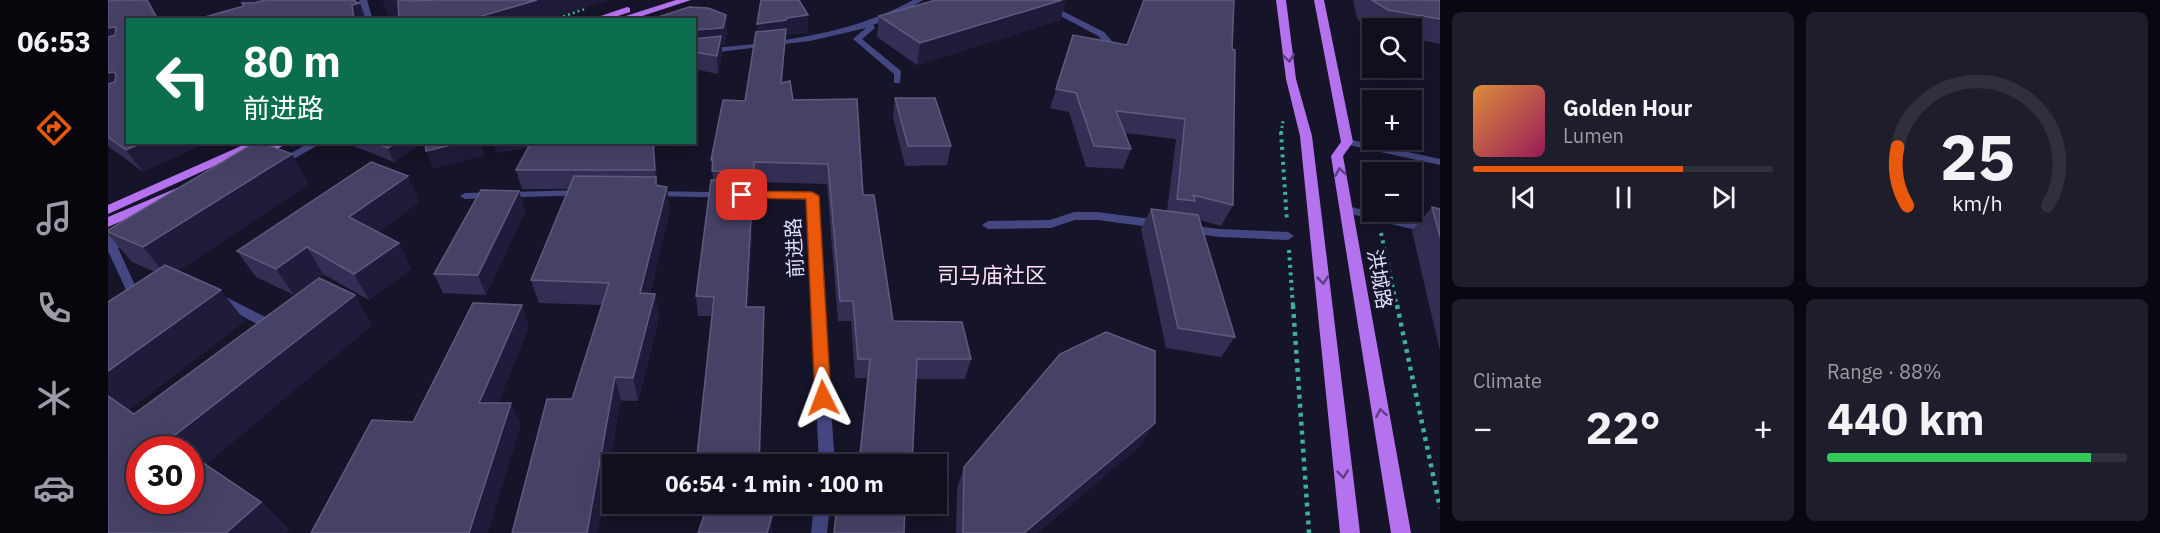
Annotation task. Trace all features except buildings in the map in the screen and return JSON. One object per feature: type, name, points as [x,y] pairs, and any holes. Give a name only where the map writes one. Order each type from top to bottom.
[{"type":"main road","points":[[601,18],[661,0]]},
{"type":"main road","points":[[625,18],[686,0]]},
{"type":"main road","points":[[1281,0],[1291,79],[1306,136],[1350,533]]},
{"type":"main road","name":"洪城路","points":[[1319,0],[1347,142],[1337,156],[1401,533]]},
{"type":"main road","points":[[108,210],[256,144]]},
{"type":"main road","points":[[108,222],[279,144]]},
{"type":"street","points":[[363,0],[368,18]]},
{"type":"street","points":[[897,81],[898,73],[857,39],[919,0]]},
{"type":"street","points":[[1035,0],[1101,34],[1112,46]]},
{"type":"street","points":[[696,53],[807,40],[873,28]]},
{"type":"street","points":[[1347,142],[1440,162]]},
{"type":"street","points":[[266,170],[314,144]]},
{"type":"street","points":[[465,196],[591,193]]},
{"type":"street","name":"前进路","points":[[637,194],[812,196],[826,454]]},
{"type":"street","points":[[1347,210],[1362,214]]},
{"type":"street","points":[[988,225],[1051,224],[1074,216],[1097,216],[1219,233],[1288,236]]},
{"type":"street","points":[[1398,222],[1440,232]]},
{"type":"street","points":[[142,235],[109,244],[131,289],[164,288]]},
{"type":"street","points":[[207,292],[264,322]]},
{"type":"street","points":[[819,533],[821,514]]},
{"type":"path","points":[[560,18],[587,8]]},
{"type":"path","points":[[1291,79],[1281,132],[1309,533]]},
{"type":"path","points":[[1347,142],[1365,162]]},
{"type":"path","points":[[1378,222],[1440,508]]},
{"type":"district","name":"司马庙社区","points":[[992,274]]},
{"type":"route","points":[[742,195],[812,196],[823,398]]}]
